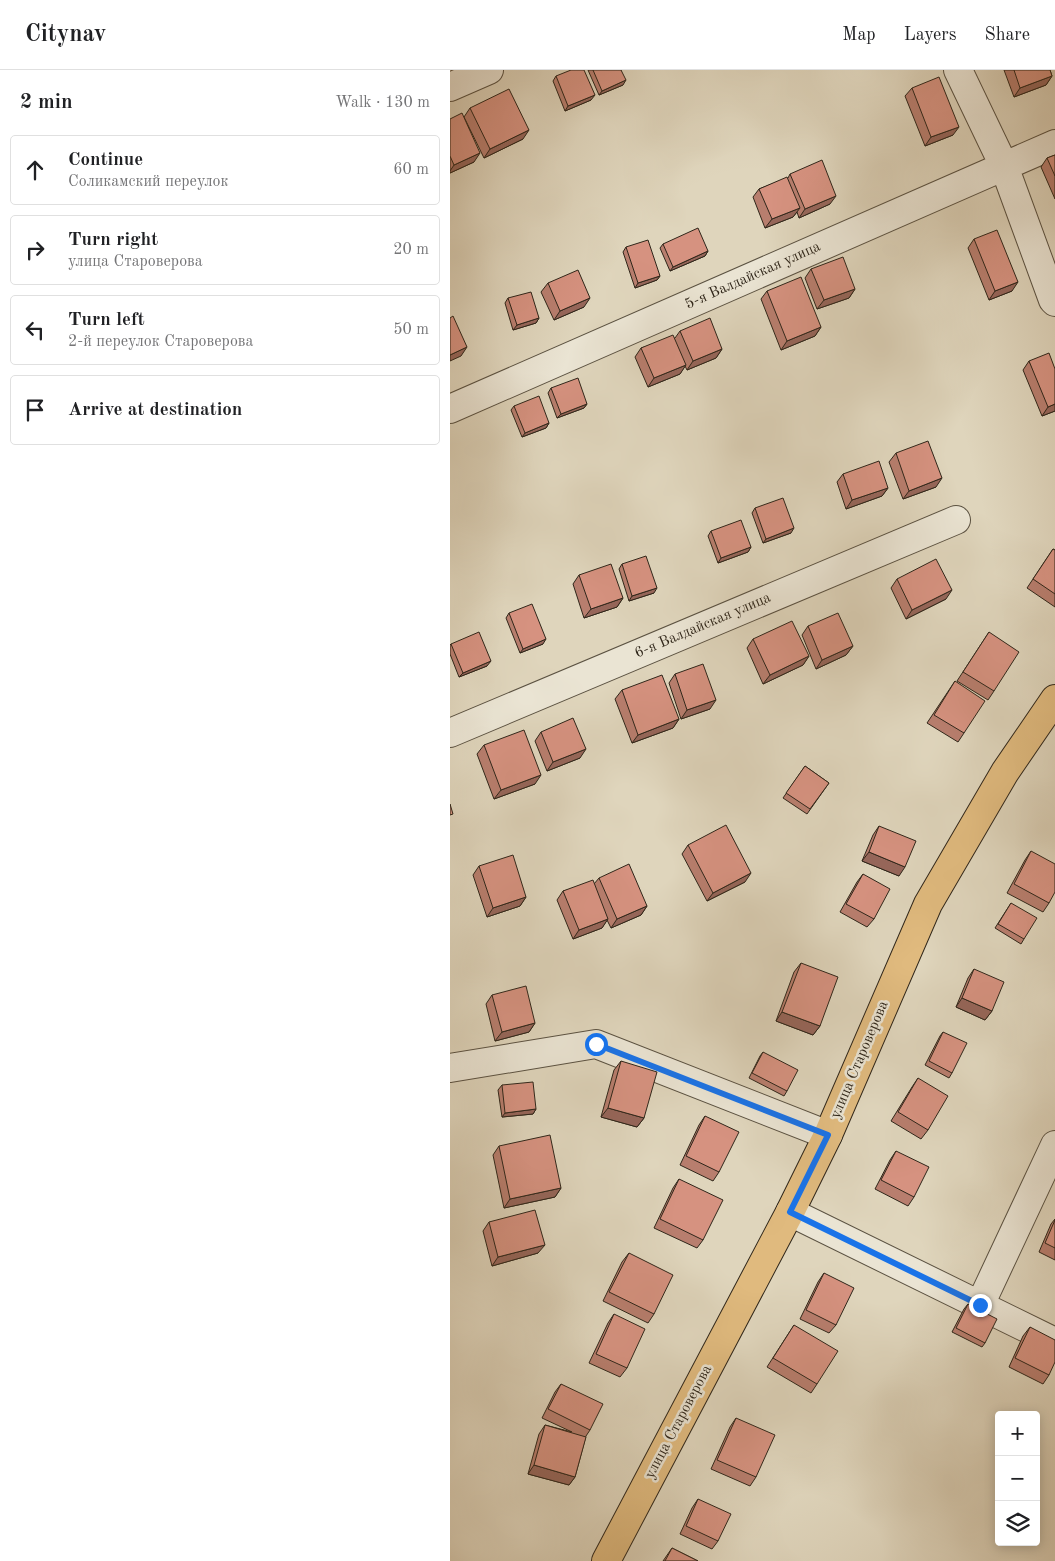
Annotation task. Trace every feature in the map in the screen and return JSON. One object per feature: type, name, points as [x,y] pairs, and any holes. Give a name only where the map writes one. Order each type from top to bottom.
[{"type":"main road","name":"улица Староверова","points":[[606,1561],[790,1212],[828,1135],[928,904],[1005,772],[1055,699]]},
{"type":"street","points":[[450,87],[489,70]]},
{"type":"street","points":[[958,70],[1004,166],[1055,302]]},
{"type":"street","name":"5-я Валдайская улица","points":[[450,409],[1055,144]]},
{"type":"street","name":"6-я Валдайская улица","points":[[450,733],[956,520]]},
{"type":"street","points":[[450,1068],[596,1044],[828,1135]]},
{"type":"street","points":[[980,1305],[1055,1145]]},
{"type":"street","points":[[790,1212],[1055,1342]]},
{"type":"building","points":[[571,70],[584,70],[595,95],[568,106],[556,76]]},
{"type":"building","points":[[593,70],[621,70],[626,80],[602,91]]},
{"type":"building","points":[[1014,70],[1050,70],[1052,76],[1020,88]]},
{"type":"building","points":[[939,77],[959,127],[931,137],[912,88]]},
{"type":"building","points":[[509,89],[529,130],[490,149],[470,108]]},
{"type":"building","points":[[462,113],[480,153],[454,165],[450,156],[450,119]]},
{"type":"building","points":[[1055,155],[1055,176],[1047,158]]},
{"type":"building","points":[[822,160],[836,196],[805,209],[790,174]]},
{"type":"building","points":[[787,177],[800,208],[772,219],[759,189]]},
{"type":"building","points":[[698,228],[708,251],[673,267],[663,244]]},
{"type":"building","points":[[997,230],[1018,282],[995,291],[974,239]]},
{"type":"building","points":[[648,240],[660,276],[638,283],[626,247]]},
{"type":"building","points":[[843,257],[855,289],[824,300],[811,269]]},
{"type":"building","points":[[578,270],[590,298],[560,311],[548,283]]},
{"type":"building","points":[[801,277],[821,327],[787,341],[767,291]]},
{"type":"building","points":[[531,292],[539,318],[517,325],[508,298]]},
{"type":"building","points":[[453,316],[467,347],[450,355],[450,318]]},
{"type":"building","points":[[710,318],[722,349],[693,361],[680,331]]},
{"type":"building","points":[[673,335],[686,365],[654,378],[641,348]]},
{"type":"building","points":[[1049,353],[1055,369],[1055,404],[1048,407],[1029,361]]},
{"type":"building","points":[[578,378],[587,404],[561,414],[551,388]]},
{"type":"building","points":[[539,396],[549,423],[525,433],[514,406]]},
{"type":"building","points":[[928,441],[942,478],[909,491],[896,453]]},
{"type":"building","points":[[879,461],[888,488],[852,500],[843,474]]},
{"type":"building","points":[[783,498],[794,528],[766,539],[755,508]]},
{"type":"building","points":[[741,520],[751,547],[721,558],[711,531]]},
{"type":"building","points":[[1053,549],[1055,550],[1055,594],[1033,579]]},
{"type":"building","points":[[646,556],[657,588],[632,596],[622,564]]},
{"type":"building","points":[[936,559],[952,590],[912,610],[897,579]]},
{"type":"building","points":[[611,564],[623,598],[591,609],[579,575]]},
{"type":"building","points":[[532,604],[546,639],[523,649],[509,613]]},
{"type":"building","points":[[838,613],[853,646],[822,660],[808,626]]},
{"type":"building","points":[[792,621],[809,656],[770,675],[753,639]]},
{"type":"building","points":[[479,632],[491,661],[463,673],[451,644]]},
{"type":"building","points":[[989,632],[1019,652],[994,691],[963,672]]},
{"type":"building","points":[[703,664],[716,700],[687,710],[675,674]]},
{"type":"building","points":[[662,675],[679,719],[638,735],[622,690]]},
{"type":"building","points":[[955,681],[985,701],[964,733],[934,715]]},
{"type":"building","points":[[573,718],[586,749],[553,762],[541,732]]},
{"type":"building","points":[[524,730],[541,775],[501,790],[484,745]]},
{"type":"building","points":[[805,766],[829,783],[810,809],[786,793]]},
{"type":"building","points":[[450,804],[453,814],[450,815]]},
{"type":"building","points":[[726,825],[751,873],[713,893],[688,845]]},
{"type":"building","points":[[879,826],[916,841],[905,867],[869,852]]},
{"type":"building","points":[[1031,851],[1055,864],[1055,892],[1049,903],[1014,884]]},
{"type":"building","points":[[513,855],[526,897],[493,908],[479,866]]},
{"type":"building","points":[[629,864],[647,906],[617,919],[599,878]]},
{"type":"building","points":[[863,874],[890,889],[874,919],[846,904]]},
{"type":"building","points":[[593,880],[608,919],[579,930],[563,891]]},
{"type":"building","points":[[1011,903],[1037,918],[1024,939],[998,924]]},
{"type":"building","points":[[801,963],[838,977],[820,1026],[782,1012]]},
{"type":"building","points":[[974,969],[1004,982],[992,1011],[962,998]]},
{"type":"building","points":[[526,986],[535,1023],[502,1032],[492,995]]},
{"type":"building","points":[[943,1032],[967,1043],[952,1073],[929,1061]]},
{"type":"building","points":[[763,1052],[798,1070],[787,1091],[752,1073]]},
{"type":"building","points":[[621,1061],[657,1072],[644,1118],[608,1108]]},
{"type":"building","points":[[918,1078],[948,1096],[928,1130],[898,1112]]},
{"type":"building","points":[[533,1082],[536,1109],[505,1113],[502,1085]]},
{"type":"building","points":[[705,1116],[739,1132],[719,1172],[686,1156]]},
{"type":"building","points":[[550,1135],[561,1188],[510,1199],[499,1146]]},
{"type":"building","points":[[896,1151],[929,1167],[914,1197],[881,1180]]},
{"type":"building","points":[[679,1179],[723,1200],[703,1240],[660,1219]]},
{"type":"building","points":[[535,1210],[545,1245],[498,1257],[489,1222]]},
{"type":"building","points":[[1055,1220],[1055,1248],[1045,1243]]},
{"type":"building","points":[[629,1253],[673,1275],[654,1314],[609,1292]]},
{"type":"building","points":[[824,1273],[854,1288],[836,1325],[806,1310]]},
{"type":"building","points":[[968,1304],[997,1319],[985,1343],[956,1328]]},
{"type":"building","points":[[614,1314],[645,1329],[627,1368],[596,1354]]},
{"type":"building","points":[[794,1325],[838,1351],[817,1384],[773,1358]]},
{"type":"building","points":[[1030,1327],[1055,1340],[1055,1362],[1049,1375],[1015,1358]]},
{"type":"building","points":[[561,1384],[603,1404],[590,1430],[548,1409]]},
{"type":"building","points":[[736,1418],[775,1435],[756,1477],[717,1460]]},
{"type":"building","points":[[545,1425],[586,1437],[575,1477],[534,1465]]},
{"type":"building","points":[[698,1499],[731,1514],[718,1541],[686,1526]]},
{"type":"building","points":[[672,1548],[698,1561],[665,1561]]},
{"type":"route","points":[[596,1044],[828,1135],[790,1212],[980,1305]]}]
